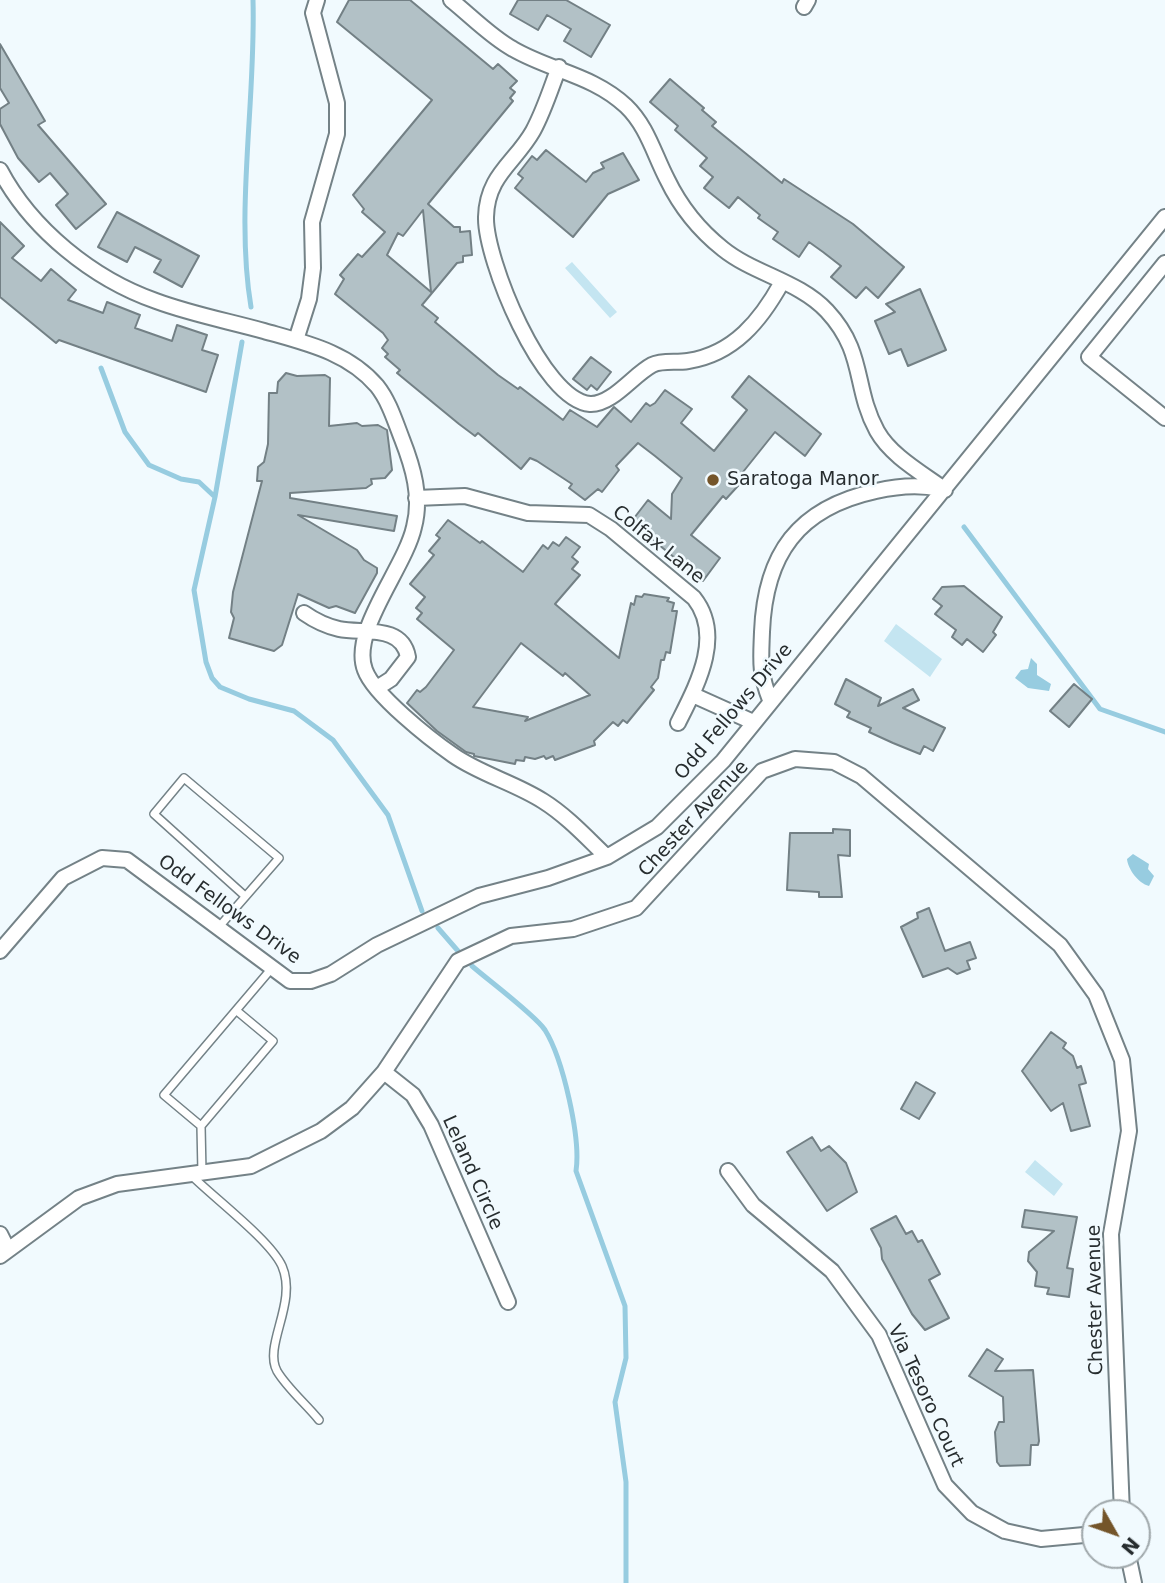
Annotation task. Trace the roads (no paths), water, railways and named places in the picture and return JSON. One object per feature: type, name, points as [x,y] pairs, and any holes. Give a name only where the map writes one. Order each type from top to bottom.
[{"type":"street","points":[[296,340],[309,299],[313,268],[312,222],[337,134],[337,103],[313,13],[317,0]]},
{"type":"street","points":[[451,0],[511,48],[611,92],[629,109],[647,134],[680,203],[700,229],[724,250],[824,308],[842,328],[856,353],[867,407],[878,433],[894,451],[945,490]]},
{"type":"street","points":[[559,67],[533,131],[494,180],[486,217],[492,262],[549,376],[568,394],[589,404],[605,401],[637,374],[656,363],[691,361],[727,347],[752,329],[782,282]]},
{"type":"street","points":[[0,170],[16,201],[36,222],[116,284],[156,301],[339,354],[377,387],[389,405],[412,464],[416,498],[414,528],[400,565],[366,631],[361,651],[365,672],[377,688],[454,756],[542,800],[558,811],[607,858]]},
{"type":"street","name":"Odd Fellows Drive","points":[[0,951],[63,878],[102,858],[127,860],[290,981],[312,981],[331,974],[377,945],[479,897],[607,858],[657,827],[723,761],[1165,217]]},
{"type":"street","points":[[1165,263],[1089,357],[1165,418]]},
{"type":"street","points":[[770,700],[760,675],[763,601],[771,574],[798,527],[824,508],[860,494],[921,484],[945,490]]},
{"type":"street","name":"Colfax Lane","points":[[416,498],[465,496],[528,513],[589,515],[611,529],[694,598],[702,608],[708,643],[693,695],[678,723]]},
{"type":"street","points":[[304,613],[339,629],[385,631],[407,649],[408,657],[391,678],[377,688]]},
{"type":"street","points":[[693,695],[753,722]]},
{"type":"street","name":"Chester Avenue","points":[[4,1253],[79,1198],[117,1184],[251,1166],[284,1152],[321,1131],[352,1108],[384,1072],[458,961],[511,936],[573,929],[636,908],[762,771],[795,760],[834,762],[861,776],[1060,945],[1096,995],[1122,1060],[1129,1131],[1111,1234],[1121,1499]]},
{"type":"street","name":"Leland Circle","points":[[384,1072],[413,1095],[431,1125],[508,1302]]},
{"type":"street","name":"Via Tesoro Court","points":[[728,1171],[753,1205],[831,1271],[879,1335],[945,1485],[972,1513],[1005,1531],[1041,1539],[1081,1535]]},
{"type":"street","points":[[0,1234],[4,1253]]},
{"type":"lane","points":[[218,928],[279,858],[184,778],[154,814],[245,896]]},
{"type":"lane","points":[[201,1126],[164,1095],[272,968]]},
{"type":"lane","points":[[237,1011],[273,1041],[201,1126],[196,1174],[271,1247],[282,1266],[287,1284],[284,1316],[274,1345],[276,1369],[319,1420]]},
{"type":"waterway","points":[[251,307],[245,194],[253,0]]},
{"type":"waterway","points":[[215,497],[242,342]]},
{"type":"waterway","points":[[101,368],[125,432],[149,465],[181,479],[199,482],[215,497],[194,590],[206,662],[212,678],[220,687],[249,699],[294,711],[333,740],[388,815],[422,911]]},
{"type":"waterway","points":[[964,527],[1100,709],[1165,732]]},
{"type":"waterway","points":[[438,928],[458,951]]},
{"type":"waterway","points":[[472,966],[532,1016],[545,1030],[552,1043],[564,1079],[573,1120],[576,1171],[625,1306],[626,1358],[615,1402],[626,1482],[626,1583]]},
{"type":"place","name":"Saratoga Manor","points":[[713,480]]}]
